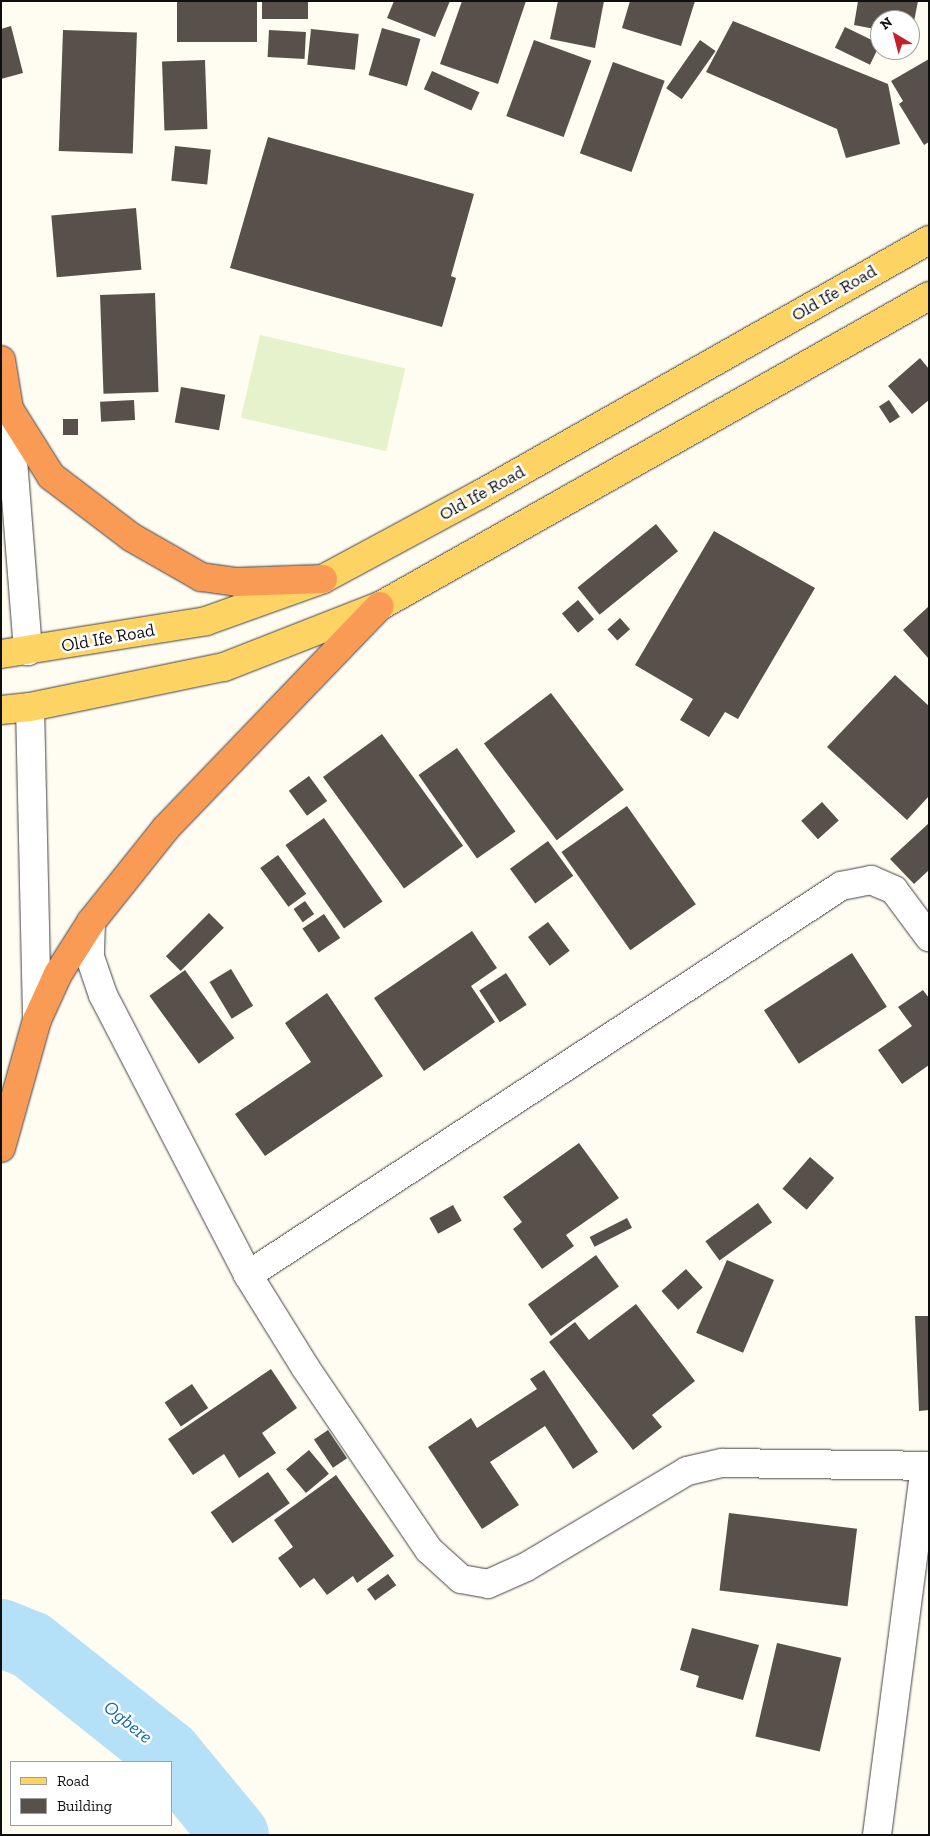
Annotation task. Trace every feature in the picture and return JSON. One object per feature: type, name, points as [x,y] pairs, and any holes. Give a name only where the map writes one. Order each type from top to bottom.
[{"type":"highway","points":[[1,360],[9,410],[51,476],[131,537],[201,576],[237,582],[323,580]]},
{"type":"highway","points":[[1,1148],[37,1020],[58,974],[91,922],[166,828],[380,606]]},
{"type":"main road","name":"Old Ife Road","points":[[1,654],[206,621],[323,580],[488,490],[929,240]]},
{"type":"main road","points":[[1,710],[30,707],[224,666],[380,606],[929,296]]},
{"type":"street","points":[[9,410],[28,651]]},
{"type":"street","points":[[30,707],[37,1020]]},
{"type":"street","points":[[248,1275],[842,886],[871,880],[894,890],[929,937]]},
{"type":"street","points":[[91,922],[90,957],[103,995],[248,1275],[305,1366],[429,1550],[461,1579],[488,1584],[526,1568],[687,1471],[723,1463],[927,1466],[878,1835]]},
{"type":"green space","points":[[260,335],[405,369],[386,451],[241,418]]},
{"type":"building","points":[[177,1],[257,1],[257,42],[177,42]]},
{"type":"building","points":[[262,1],[308,1],[308,19],[262,19]]},
{"type":"building","points":[[394,1],[450,1],[435,37],[387,18]]},
{"type":"building","points":[[462,1],[526,1],[498,84],[440,64]]},
{"type":"building","points":[[558,1],[604,1],[595,48],[550,39]]},
{"type":"building","points":[[630,1],[695,1],[681,46],[622,28]]},
{"type":"building","points":[[858,1],[918,1],[916,10],[870,10],[870,28],[854,25]]},
{"type":"building","points":[[733,21],[888,84],[900,144],[846,158],[837,129],[706,72]]},
{"type":"building","points":[[11,26],[23,73],[1,79],[1,29]]},
{"type":"building","points":[[845,27],[870,39],[870,60],[872,60],[870,65],[835,48]]},
{"type":"building","points":[[382,28],[420,39],[407,86],[368,75]]},
{"type":"building","points":[[311,29],[359,34],[355,70],[307,65]]},
{"type":"building","points":[[63,30],[137,33],[133,154],[59,151]]},
{"type":"building","points":[[269,30],[306,32],[305,59],[268,57]]},
{"type":"building","points":[[534,40],[591,61],[564,137],[506,116]]},
{"type":"building","points":[[700,40],[716,51],[682,99],[666,88]]},
{"type":"building","points":[[929,59],[929,142],[924,145],[899,104],[903,101],[891,81]]},
{"type":"building","points":[[205,60],[207,129],[164,130],[162,62]]},
{"type":"building","points":[[613,62],[665,81],[632,172],[580,153]]},
{"type":"building","points":[[432,71],[480,92],[471,110],[424,89]]},
{"type":"building","points":[[268,137],[474,194],[451,276],[456,278],[442,327],[230,268]]},
{"type":"building","points":[[175,146],[211,150],[207,185],[171,181]]},
{"type":"building","points":[[136,208],[141,270],[57,277],[51,215]]},
{"type":"building","points":[[155,293],[158,392],[103,394],[100,295]]},
{"type":"building","points":[[920,358],[929,369],[929,400],[912,414],[888,386]]},
{"type":"building","points":[[181,387],[225,395],[219,430],[175,422]]},
{"type":"building","points":[[134,400],[135,420],[101,422],[100,402]]},
{"type":"building","points":[[889,400],[900,417],[890,423],[879,407]]},
{"type":"building","points":[[63,419],[78,419],[78,435],[63,435]]},
{"type":"building","points":[[656,524],[678,551],[600,615],[578,588]]},
{"type":"building","points":[[714,531],[815,588],[738,719],[725,712],[709,737],[680,720],[693,699],[635,665]]},
{"type":"building","points":[[578,600],[594,619],[578,633],[562,613]]},
{"type":"building","points":[[929,606],[929,659],[903,630]]},
{"type":"building","points":[[620,618],[630,629],[617,641],[607,629]]},
{"type":"building","points":[[895,675],[929,706],[929,796],[907,820],[827,747]]},
{"type":"building","points":[[551,693],[624,790],[557,840],[484,744]]},
{"type":"building","points":[[382,734],[463,846],[404,889],[323,777]]},
{"type":"building","points":[[457,748],[516,832],[477,859],[418,775]]},
{"type":"building","points":[[309,776],[327,801],[307,816],[289,791]]},
{"type":"building","points":[[822,802],[839,821],[818,839],[801,821]]},
{"type":"building","points":[[627,806],[696,904],[630,950],[561,852]]},
{"type":"building","points":[[324,818],[383,902],[344,929],[285,845]]},
{"type":"building","points":[[929,823],[929,870],[914,884],[890,859]]},
{"type":"building","points":[[548,841],[573,876],[535,903],[510,869]]},
{"type":"building","points":[[278,855],[306,894],[288,907],[260,868]]},
{"type":"building","points":[[305,901],[314,914],[303,922],[294,909]]},
{"type":"building","points":[[209,913],[224,928],[181,971],[166,956]]},
{"type":"building","points":[[324,914],[340,938],[319,953],[302,929]]},
{"type":"building","points":[[548,922],[570,951],[550,966],[528,937]]},
{"type":"building","points":[[472,931],[497,968],[471,986],[495,1022],[424,1071],[374,998]]},
{"type":"building","points":[[852,953],[887,1007],[799,1064],[764,1010]]},
{"type":"building","points":[[231,969],[253,1006],[232,1019],[210,982]]},
{"type":"building","points":[[185,970],[234,1038],[199,1064],[149,996]]},
{"type":"building","points":[[506,973],[527,1005],[500,1022],[479,990]]},
{"type":"building","points":[[923,990],[929,998],[929,1065],[902,1084],[878,1050],[912,1026],[898,1007]]},
{"type":"building","points":[[327,993],[383,1076],[265,1156],[235,1114],[311,1062],[285,1023]]},
{"type":"building","points":[[579,1143],[619,1198],[566,1235],[574,1246],[542,1269],[513,1229],[522,1222],[503,1197]]},
{"type":"building","points":[[810,1157],[834,1178],[807,1210],[782,1189]]},
{"type":"building","points":[[758,1203],[772,1222],[720,1261],[705,1241]]},
{"type":"building","points":[[453,1205],[462,1221],[438,1234],[429,1218]]},
{"type":"building","points":[[627,1218],[632,1228],[595,1247],[590,1237]]},
{"type":"building","points":[[596,1255],[619,1287],[551,1336],[528,1304]]},
{"type":"building","points":[[727,1260],[774,1280],[743,1353],[696,1333]]},
{"type":"building","points":[[686,1269],[703,1288],[678,1310],[661,1291]]},
{"type":"building","points":[[636,1304],[695,1381],[652,1415],[662,1427],[633,1450],[549,1342],[575,1322],[589,1340]]},
{"type":"building","points":[[915,1316],[929,1316],[929,1410],[919,1411]]},
{"type":"building","points":[[271,1369],[297,1408],[262,1433],[276,1453],[239,1478],[224,1454],[193,1475],[168,1439]]},
{"type":"building","points":[[544,1370],[598,1452],[573,1469],[545,1426],[490,1462],[519,1505],[482,1529],[428,1447],[471,1418],[477,1428],[537,1389],[530,1379]]},
{"type":"building","points":[[192,1384],[208,1408],[181,1426],[165,1402]]},
{"type":"building","points":[[328,1430],[347,1458],[333,1468],[314,1440]]},
{"type":"building","points":[[309,1450],[329,1474],[306,1493],[286,1469]]},
{"type":"building","points":[[268,1472],[290,1503],[232,1543],[211,1512]]},
{"type":"building","points":[[336,1475],[394,1556],[357,1583],[353,1576],[327,1595],[314,1578],[300,1588],[278,1558],[293,1547],[274,1520]]},
{"type":"building","points":[[729,1513],[857,1529],[848,1606],[719,1590]]},
{"type":"building","points":[[388,1574],[396,1585],[375,1601],[367,1589]]},
{"type":"building","points":[[692,1628],[759,1645],[743,1700],[696,1687],[699,1676],[680,1670]]},
{"type":"building","points":[[777,1643],[841,1658],[820,1751],[755,1737]]},
{"type":"waterway","name":"Ogbere","points":[[1,1633],[31,1645],[168,1754],[235,1835]]}]
